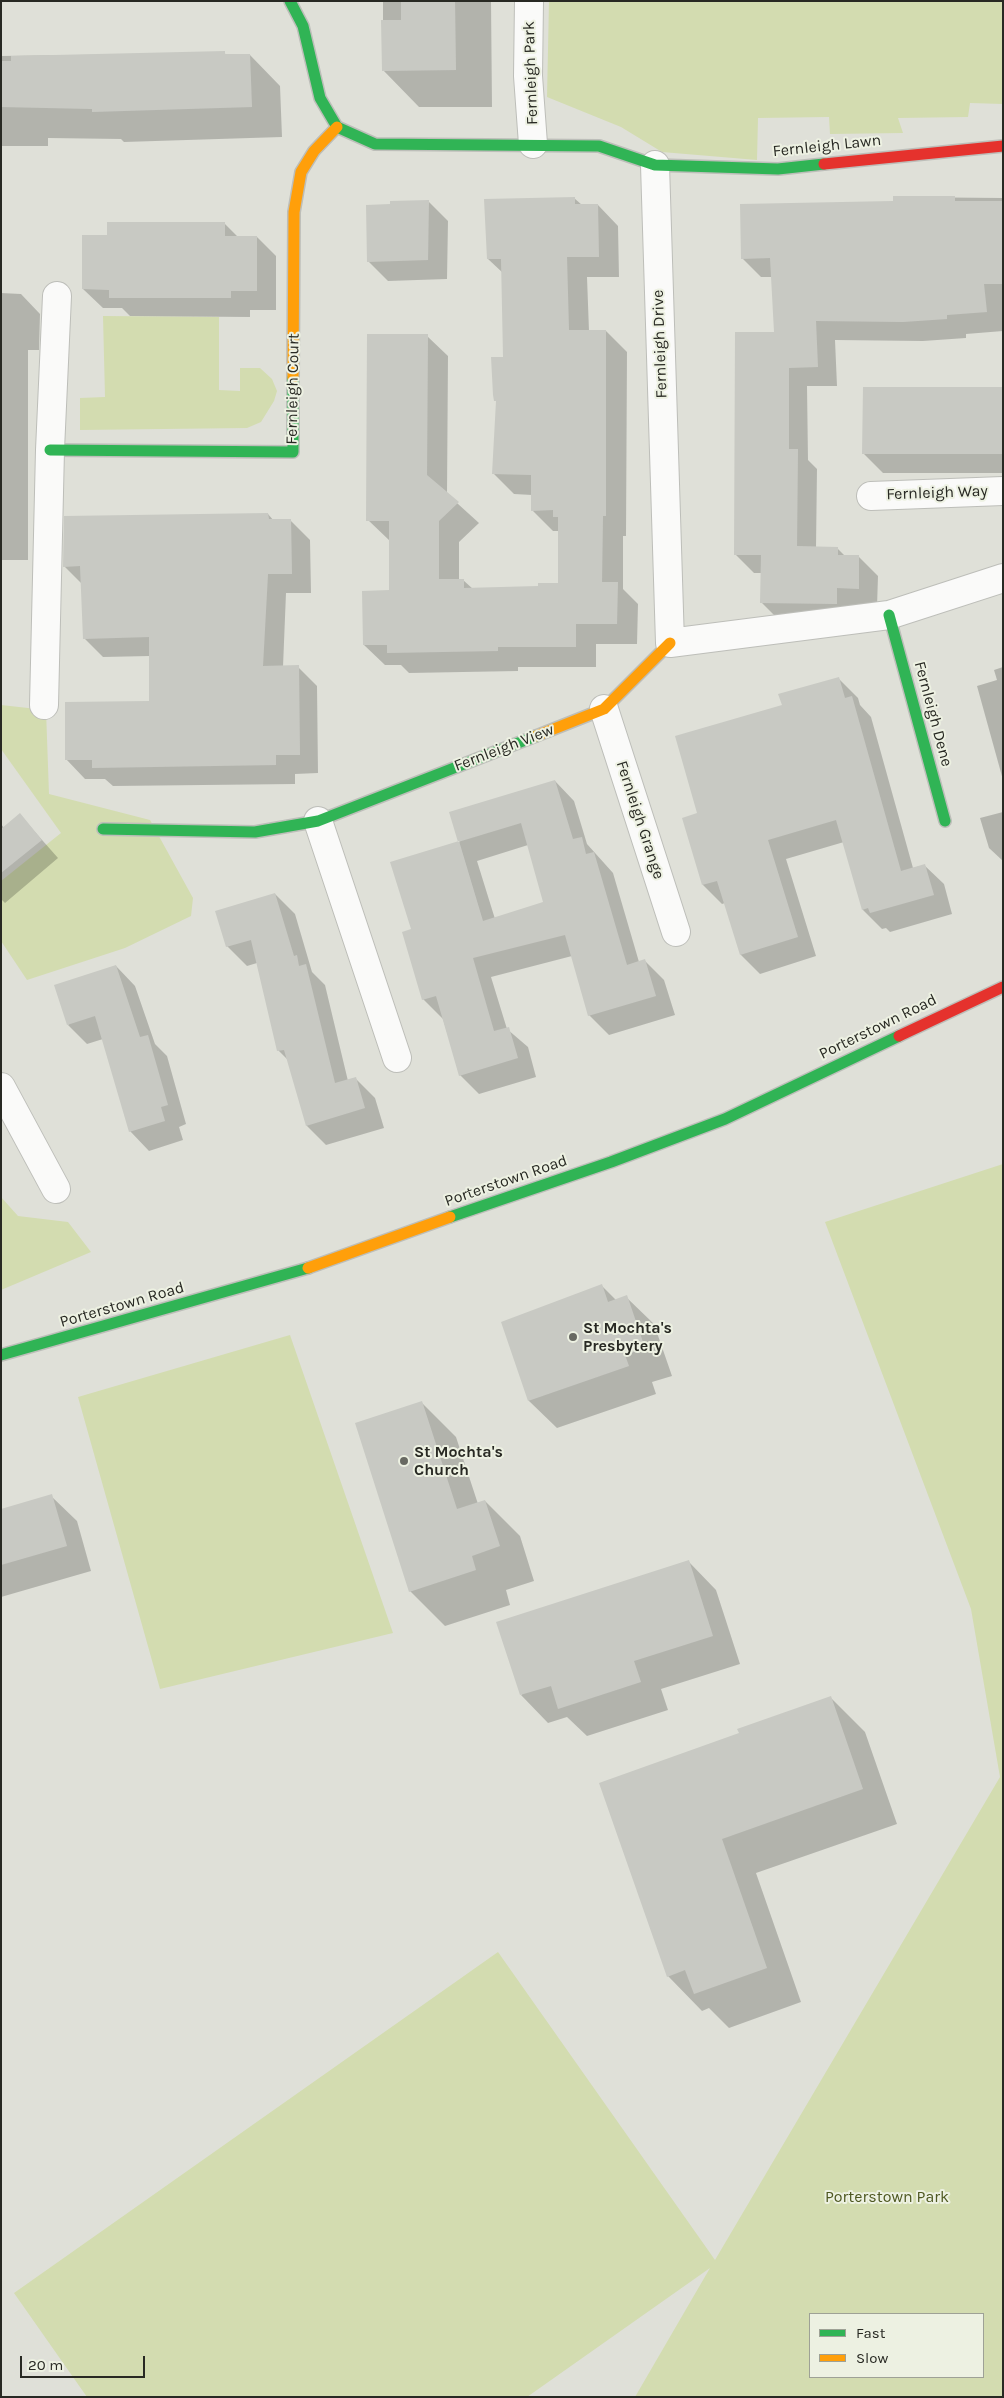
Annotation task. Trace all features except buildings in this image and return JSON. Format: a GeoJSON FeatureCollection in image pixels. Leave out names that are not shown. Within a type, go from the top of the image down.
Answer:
{"type":"FeatureCollection","features":[{"type":"Feature","properties":{"kind":"street"},"geometry":{"type":"LineString","coordinates":[[290,1],[302,26],[320,98],[338,127],[374,144],[599,146],[655,164]]}},
{"type":"Feature","properties":{"kind":"street","name":"Fernleigh Park"},"geometry":{"type":"LineString","coordinates":[[529,1],[528,76],[533,144]]}},
{"type":"Feature","properties":{"kind":"street","name":"Fernleigh Court"},"geometry":{"type":"LineString","coordinates":[[50,450],[293,452],[294,212],[301,172],[314,151],[338,127]]}},
{"type":"Feature","properties":{"kind":"street","name":"Fernleigh Lawn"},"geometry":{"type":"LineString","coordinates":[[655,164],[778,169],[915,153],[1003,146]]}},
{"type":"Feature","properties":{"kind":"street","name":"Fernleigh Drive"},"geometry":{"type":"LineString","coordinates":[[655,164],[670,644]]}},
{"type":"Feature","properties":{"kind":"street"},"geometry":{"type":"LineString","coordinates":[[44,705],[50,450],[57,296]]}},
{"type":"Feature","properties":{"kind":"street","name":"Fernleigh Way"},"geometry":{"type":"LineString","coordinates":[[871,496],[1003,491]]}},
{"type":"Feature","properties":{"kind":"street"},"geometry":{"type":"LineString","coordinates":[[670,644],[889,615],[1003,578]]}},
{"type":"Feature","properties":{"kind":"street","name":"Fernleigh Dene"},"geometry":{"type":"LineString","coordinates":[[889,615],[945,821]]}},
{"type":"Feature","properties":{"kind":"street","name":"Fernleigh View"},"geometry":{"type":"LineString","coordinates":[[103,829],[256,832],[318,821],[604,709],[670,644]]}},
{"type":"Feature","properties":{"kind":"street","name":"Fernleigh Grange"},"geometry":{"type":"LineString","coordinates":[[604,709],[676,932]]}},
{"type":"Feature","properties":{"kind":"street"},"geometry":{"type":"LineString","coordinates":[[318,821],[397,1058]]}},
{"type":"Feature","properties":{"kind":"street","name":"Porterstown Road"},"geometry":{"type":"LineString","coordinates":[[1,1355],[302,1270],[408,1231],[611,1162],[725,1118],[1003,987]]}},
{"type":"Feature","properties":{"kind":"street"},"geometry":{"type":"LineString","coordinates":[[1,1087],[56,1189]]}},
{"type":"Feature","properties":{"kind":"green space"},"geometry":{"type":"Polygon","coordinates":[[[549,1],[1003,1],[1003,104],[970,103],[968,117],[898,118],[903,133],[830,134],[829,117],[758,118],[757,160],[662,152],[621,127],[547,97],[549,1]]]}},
{"type":"Feature","properties":{"kind":"green space"},"geometry":{"type":"Polygon","coordinates":[[[103,316],[219,317],[219,390],[240,391],[240,368],[260,368],[272,379],[277,391],[274,401],[261,422],[247,428],[80,430],[80,398],[105,397],[103,316]]]}},
{"type":"Feature","properties":{"kind":"green space"},"geometry":{"type":"Polygon","coordinates":[[[1,705],[46,710],[49,794],[150,820],[193,898],[191,916],[125,948],[27,980],[1,941],[1,881],[61,833],[1,749],[1,705]]]}},
{"type":"Feature","properties":{"kind":"green space","name":"Porterstown Park"},"geometry":{"type":"Polygon","coordinates":[[[1003,1164],[1003,2397],[635,2397],[710,2268],[527,2397],[87,2397],[14,2293],[498,1952],[715,2260],[1000,1777],[971,1609],[825,1222],[1003,1164]]]}},
{"type":"Feature","properties":{"kind":"green space"},"geometry":{"type":"Polygon","coordinates":[[[1,1197],[18,1216],[68,1222],[91,1252],[1,1290],[1,1197]]]}},
{"type":"Feature","properties":{"kind":"green space"},"geometry":{"type":"Polygon","coordinates":[[[290,1335],[393,1633],[160,1689],[78,1397],[290,1335]]]}},
{"type":"Feature","properties":{"kind":"traffic: fast"},"geometry":{"type":"LineString","coordinates":[[290,1],[303,26],[320,98],[337,127],[375,144],[599,146],[655,165],[778,169],[824,164]]}},
{"type":"Feature","properties":{"kind":"traffic: fast"},"geometry":{"type":"LineString","coordinates":[[50,450],[293,452],[293,378]]}},
{"type":"Feature","properties":{"kind":"traffic: fast"},"geometry":{"type":"LineString","coordinates":[[889,615],[945,821]]}},
{"type":"Feature","properties":{"kind":"traffic: fast"},"geometry":{"type":"LineString","coordinates":[[103,829],[255,832],[318,821],[536,736]]}},
{"type":"Feature","properties":{"kind":"traffic: fast"},"geometry":{"type":"LineString","coordinates":[[450,1217],[611,1162],[725,1119],[899,1036]]}},
{"type":"Feature","properties":{"kind":"traffic: fast"},"geometry":{"type":"LineString","coordinates":[[1,1355],[308,1268]]}},
{"type":"Feature","properties":{"kind":"traffic: slow"},"geometry":{"type":"LineString","coordinates":[[293,378],[294,212],[301,172],[314,151],[337,127]]}},
{"type":"Feature","properties":{"kind":"traffic: slow"},"geometry":{"type":"LineString","coordinates":[[536,736],[604,709],[670,643]]}},
{"type":"Feature","properties":{"kind":"traffic: slow"},"geometry":{"type":"LineString","coordinates":[[308,1268],[450,1217]]}},
{"type":"Feature","properties":{"kind":"traffic: jam"},"geometry":{"type":"LineString","coordinates":[[824,164],[1003,146]]}},
{"type":"Feature","properties":{"kind":"traffic: jam"},"geometry":{"type":"LineString","coordinates":[[899,1036],[1003,987]]}},
{"type":"Feature","properties":{"kind":"place","name":"St Mochta's Presbytery"},"geometry":{"type":"Point","coordinates":[573,1337]}},
{"type":"Feature","properties":{"kind":"place","name":"St Mochta's Church"},"geometry":{"type":"Point","coordinates":[404,1461]}}]}
